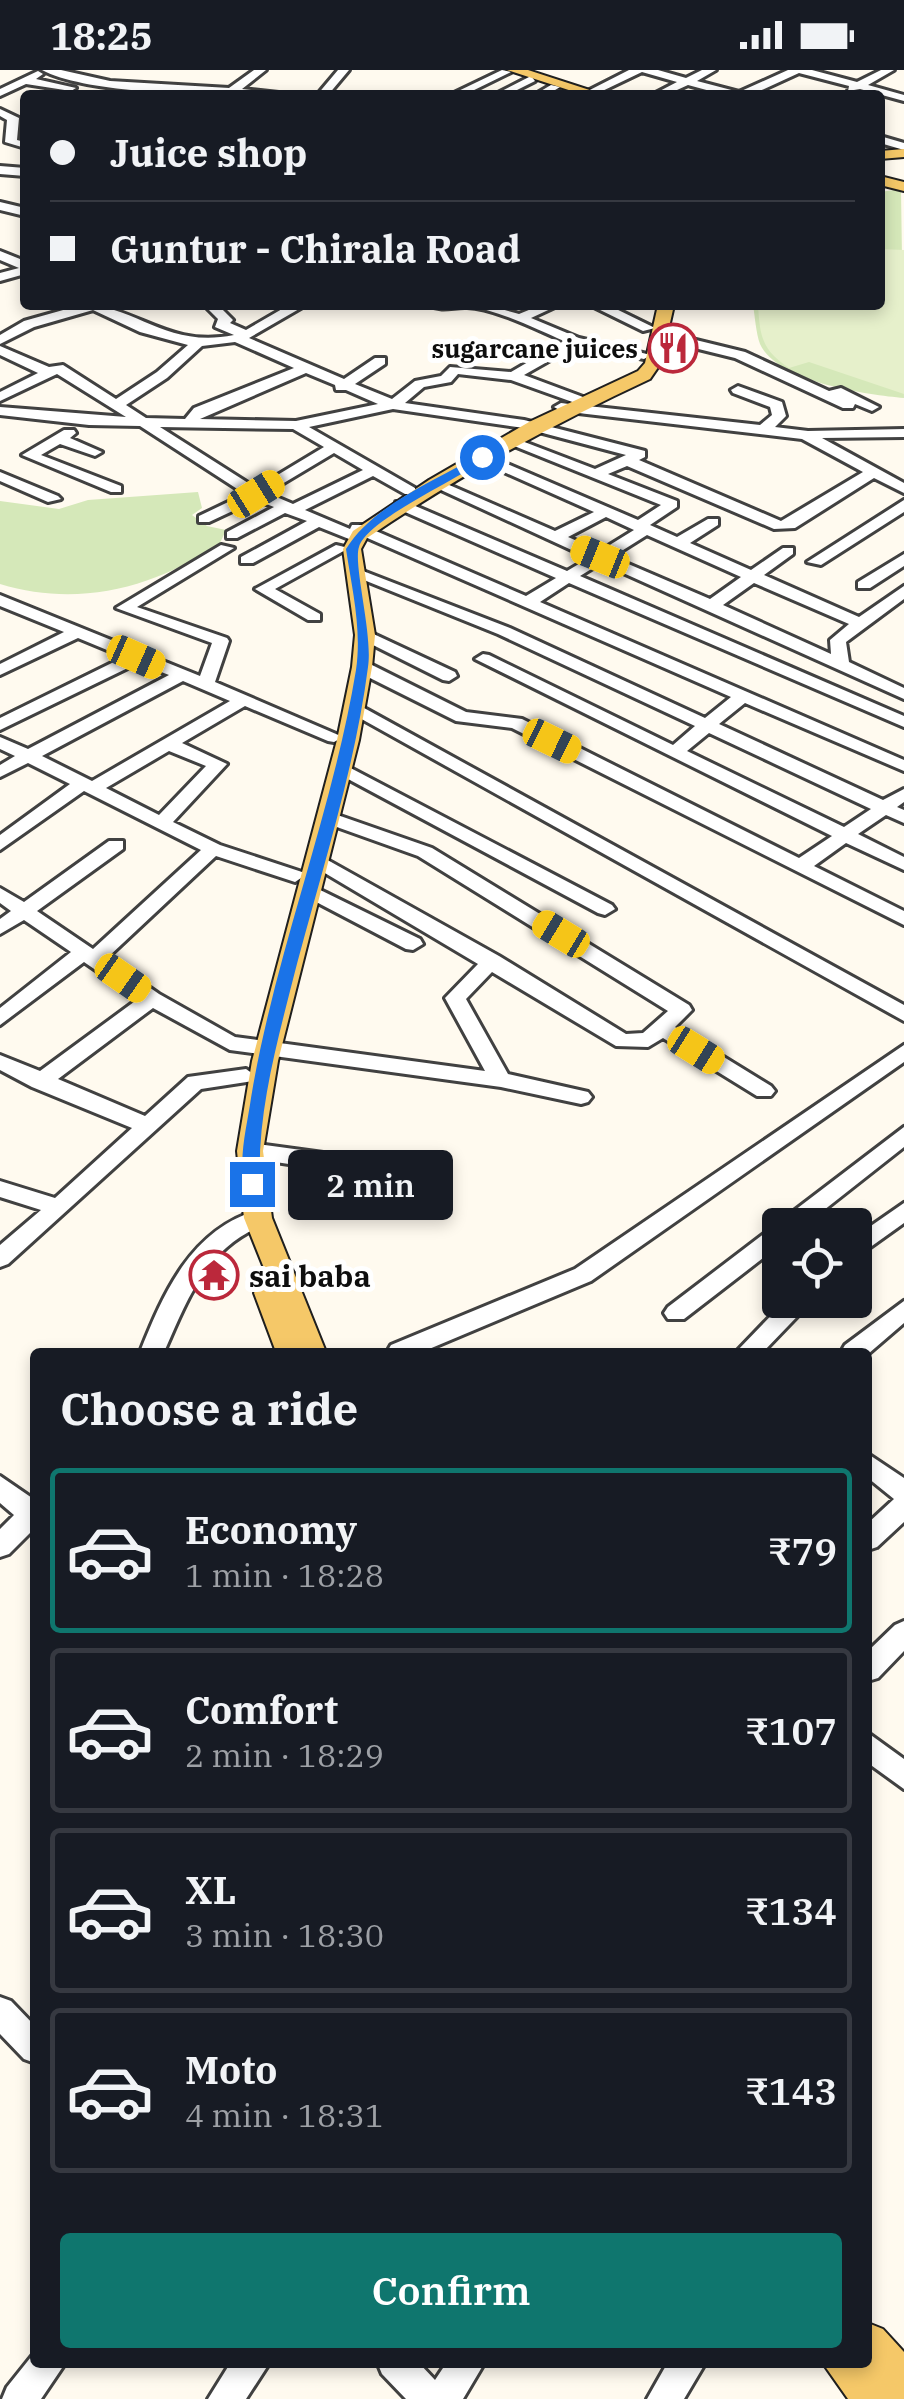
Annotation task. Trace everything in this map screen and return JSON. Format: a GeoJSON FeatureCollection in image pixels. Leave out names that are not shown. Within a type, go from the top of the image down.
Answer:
{"type":"FeatureCollection","features":[{"type":"Feature","properties":{"kind":"main road"},"geometry":{"type":"LineString","coordinates":[[507,71],[575,90]]}},
{"type":"Feature","properties":{"kind":"main road"},"geometry":{"type":"LineString","coordinates":[[507,71],[572,90]]}},
{"type":"Feature","properties":{"kind":"main road"},"geometry":{"type":"LineString","coordinates":[[570,405],[644,375],[654,362],[655,310]]}},
{"type":"Feature","properties":{"kind":"main road"},"geometry":{"type":"LineString","coordinates":[[353,535],[406,498],[627,377],[644,355],[664,310]]}},
{"type":"Feature","properties":{"kind":"main road"},"geometry":{"type":"LineString","coordinates":[[406,498],[523,431]]}},
{"type":"Feature","properties":{"kind":"main road"},"geometry":{"type":"LineString","coordinates":[[301,883],[315,860],[341,768],[362,667],[365,634],[353,535]]}},
{"type":"Feature","properties":{"kind":"main road"},"geometry":{"type":"LineString","coordinates":[[310,1348],[250,1220],[250,1151],[260,1049],[334,737],[350,641],[353,535]]}},
{"type":"Feature","properties":{"kind":"main road"},"geometry":{"type":"LineString","coordinates":[[260,1049],[246,1076],[232,1167],[289,1348]]}},
{"type":"Feature","properties":{"kind":"main road"},"geometry":{"type":"LineString","coordinates":[[872,2348],[904,2383]]}},
{"type":"Feature","properties":{"kind":"main road"},"geometry":{"type":"LineString","coordinates":[[849,2368],[876,2399]]}},
{"type":"Feature","properties":{"kind":"street"},"geometry":{"type":"LineString","coordinates":[[0,95],[47,70],[104,82],[194,90]]}},
{"type":"Feature","properties":{"kind":"street"},"geometry":{"type":"LineString","coordinates":[[232,90],[260,70]]}},
{"type":"Feature","properties":{"kind":"street"},"geometry":{"type":"LineString","coordinates":[[598,90],[642,70],[721,90]]}},
{"type":"Feature","properties":{"kind":"street"},"geometry":{"type":"LineString","coordinates":[[667,90],[711,70]]}},
{"type":"Feature","properties":{"kind":"street"},"geometry":{"type":"LineString","coordinates":[[752,90],[798,70],[874,90]]}},
{"type":"Feature","properties":{"kind":"street"},"geometry":{"type":"LineString","coordinates":[[851,90],[889,70]]}},
{"type":"Feature","properties":{"kind":"street"},"geometry":{"type":"LineString","coordinates":[[466,90],[507,71]]}},
{"type":"Feature","properties":{"kind":"street"},"geometry":{"type":"LineString","coordinates":[[509,90],[531,79]]}},
{"type":"Feature","properties":{"kind":"street"},"geometry":{"type":"LineString","coordinates":[[0,81],[47,90]]}},
{"type":"Feature","properties":{"kind":"street"},"geometry":{"type":"LineString","coordinates":[[57,90],[104,82]]}},
{"type":"Feature","properties":{"kind":"street"},"geometry":{"type":"LineString","coordinates":[[548,90],[555,86]]}},
{"type":"Feature","properties":{"kind":"street"},"geometry":{"type":"LineString","coordinates":[[0,112],[13,118],[6,128]]}},
{"type":"Feature","properties":{"kind":"street"},"geometry":{"type":"LineString","coordinates":[[0,340],[29,324],[78,310]]}},
{"type":"Feature","properties":{"kind":"street"},"geometry":{"type":"LineString","coordinates":[[104,310],[128,324],[201,340],[240,336],[290,310]]}},
{"type":"Feature","properties":{"kind":"street"},"geometry":{"type":"LineString","coordinates":[[216,310],[226,320],[220,324],[240,336],[341,387],[393,406]]}},
{"type":"Feature","properties":{"kind":"street"},"geometry":{"type":"LineString","coordinates":[[490,310],[575,342],[644,355]]}},
{"type":"Feature","properties":{"kind":"street"},"geometry":{"type":"LineString","coordinates":[[520,318],[540,310]]}},
{"type":"Feature","properties":{"kind":"street"},"geometry":{"type":"LineString","coordinates":[[607,310],[653,332],[730,352],[848,405]]}},
{"type":"Feature","properties":{"kind":"street"},"geometry":{"type":"LineString","coordinates":[[117,405],[162,375],[201,340]]}},
{"type":"Feature","properties":{"kind":"street"},"geometry":{"type":"LineString","coordinates":[[513,376],[575,342]]}},
{"type":"Feature","properties":{"kind":"street"},"geometry":{"type":"LineString","coordinates":[[0,350],[46,371]]}},
{"type":"Feature","properties":{"kind":"street"},"geometry":{"type":"LineString","coordinates":[[341,387],[380,361]]}},
{"type":"Feature","properties":{"kind":"street"},"geometry":{"type":"LineString","coordinates":[[0,397],[58,368],[287,510],[531,600],[904,766]]}},
{"type":"Feature","properties":{"kind":"street"},"geometry":{"type":"LineString","coordinates":[[191,420],[199,411],[305,368]]}},
{"type":"Feature","properties":{"kind":"street"},"geometry":{"type":"LineString","coordinates":[[766,368],[787,371],[872,407]]}},
{"type":"Feature","properties":{"kind":"street"},"geometry":{"type":"LineString","coordinates":[[393,406],[420,384],[446,379],[455,370],[513,376],[570,405],[806,435],[904,489]]}},
{"type":"Feature","properties":{"kind":"street"},"geometry":{"type":"LineString","coordinates":[[738,390],[777,406],[779,416],[766,429]]}},
{"type":"Feature","properties":{"kind":"street"},"geometry":{"type":"LineString","coordinates":[[802,398],[828,422],[904,433]]}},
{"type":"Feature","properties":{"kind":"street"},"geometry":{"type":"LineString","coordinates":[[0,411],[89,421],[191,420],[296,426],[393,406],[474,411],[523,431],[595,475],[672,504],[600,557],[531,600]]}},
{"type":"Feature","properties":{"kind":"street"},"geometry":{"type":"LineString","coordinates":[[0,473],[89,421]]}},
{"type":"Feature","properties":{"kind":"street"},"geometry":{"type":"LineString","coordinates":[[806,435],[828,422]]}},
{"type":"Feature","properties":{"kind":"street"},"geometry":{"type":"LineString","coordinates":[[296,426],[374,470],[406,498],[570,576],[904,722]]}},
{"type":"Feature","properties":{"kind":"street"},"geometry":{"type":"LineString","coordinates":[[523,431],[640,454],[595,475]]}},
{"type":"Feature","properties":{"kind":"street"},"geometry":{"type":"LineString","coordinates":[[59,439],[95,452]]}},
{"type":"Feature","properties":{"kind":"street"},"geometry":{"type":"LineString","coordinates":[[204,519],[256,494],[334,447]]}},
{"type":"Feature","properties":{"kind":"street"},"geometry":{"type":"LineString","coordinates":[[29,454],[116,489]]}},
{"type":"Feature","properties":{"kind":"street"},"geometry":{"type":"LineString","coordinates":[[482,457],[858,622]]}},
{"type":"Feature","properties":{"kind":"street"},"geometry":{"type":"LineString","coordinates":[[626,460],[780,526],[790,525],[875,472]]}},
{"type":"Feature","properties":{"kind":"street"},"geometry":{"type":"LineString","coordinates":[[205,686],[221,641],[124,608],[229,541],[374,470]]}},
{"type":"Feature","properties":{"kind":"street"},"geometry":{"type":"LineString","coordinates":[[0,473],[54,499]]}},
{"type":"Feature","properties":{"kind":"street"},"geometry":{"type":"LineString","coordinates":[[436,484],[904,694]]}},
{"type":"Feature","properties":{"kind":"street"},"geometry":{"type":"LineString","coordinates":[[815,562],[904,505]]}},
{"type":"Feature","properties":{"kind":"street"},"geometry":{"type":"LineString","coordinates":[[554,538],[604,512]]}},
{"type":"Feature","properties":{"kind":"street"},"geometry":{"type":"LineString","coordinates":[[248,560],[317,522]]}},
{"type":"Feature","properties":{"kind":"street"},"geometry":{"type":"LineString","coordinates":[[677,544],[713,522]]}},
{"type":"Feature","properties":{"kind":"street"},"geometry":{"type":"LineString","coordinates":[[314,617],[263,589],[353,535]]}},
{"type":"Feature","properties":{"kind":"street"},"geometry":{"type":"LineString","coordinates":[[711,606],[788,551]]}},
{"type":"Feature","properties":{"kind":"street"},"geometry":{"type":"LineString","coordinates":[[864,585],[904,560]]}},
{"type":"Feature","properties":{"kind":"street"},"geometry":{"type":"LineString","coordinates":[[358,574],[504,631],[710,723],[904,817]]}},
{"type":"Feature","properties":{"kind":"street"},"geometry":{"type":"LineString","coordinates":[[842,665],[838,640],[904,590]]}},
{"type":"Feature","properties":{"kind":"street"},"geometry":{"type":"LineString","coordinates":[[0,600],[240,702],[334,737]]}},
{"type":"Feature","properties":{"kind":"street"},"geometry":{"type":"LineString","coordinates":[[0,625],[28,614]]}},
{"type":"Feature","properties":{"kind":"street"},"geometry":{"type":"LineString","coordinates":[[0,670],[79,631]]}},
{"type":"Feature","properties":{"kind":"street"},"geometry":{"type":"LineString","coordinates":[[365,634],[449,676]]}},
{"type":"Feature","properties":{"kind":"street"},"geometry":{"type":"LineString","coordinates":[[0,725],[136,657]]}},
{"type":"Feature","properties":{"kind":"street"},"geometry":{"type":"LineString","coordinates":[[483,659],[904,864]]}},
{"type":"Feature","properties":{"kind":"street"},"geometry":{"type":"LineString","coordinates":[[362,667],[462,716],[516,724],[904,919]]}},
{"type":"Feature","properties":{"kind":"street"},"geometry":{"type":"LineString","coordinates":[[0,772],[180,676]]}},
{"type":"Feature","properties":{"kind":"street"},"geometry":{"type":"LineString","coordinates":[[675,752],[744,696]]}},
{"type":"Feature","properties":{"kind":"street"},"geometry":{"type":"LineString","coordinates":[[0,844],[88,785],[240,702]]}},
{"type":"Feature","properties":{"kind":"street"},"geometry":{"type":"LineString","coordinates":[[355,708],[904,1014]]}},
{"type":"Feature","properties":{"kind":"street"},"geometry":{"type":"LineString","coordinates":[[0,742],[212,849],[301,883],[413,944]]}},
{"type":"Feature","properties":{"kind":"street"},"geometry":{"type":"LineString","coordinates":[[161,823],[218,764],[168,744]]}},
{"type":"Feature","properties":{"kind":"street"},"geometry":{"type":"LineString","coordinates":[[341,768],[606,910]]}},
{"type":"Feature","properties":{"kind":"street"},"geometry":{"type":"LineString","coordinates":[[801,866],[904,794]]}},
{"type":"Feature","properties":{"kind":"street"},"geometry":{"type":"LineString","coordinates":[[315,860],[623,1041],[641,1043],[682,1010],[675,1002],[412,845],[326,818]]}},
{"type":"Feature","properties":{"kind":"street"},"geometry":{"type":"LineString","coordinates":[[0,928],[116,845]]}},
{"type":"Feature","properties":{"kind":"street"},"geometry":{"type":"LineString","coordinates":[[0,1018],[89,955],[212,849]]}},
{"type":"Feature","properties":{"kind":"street"},"geometry":{"type":"LineString","coordinates":[[0,894],[152,998],[222,1040],[260,1049],[500,1080],[581,1097]]}},
{"type":"Feature","properties":{"kind":"street"},"geometry":{"type":"LineString","coordinates":[[492,961],[455,998],[500,1080]]}},
{"type":"Feature","properties":{"kind":"street"},"geometry":{"type":"LineString","coordinates":[[40,1082],[152,998]]}},
{"type":"Feature","properties":{"kind":"street"},"geometry":{"type":"LineString","coordinates":[[663,1028],[764,1091]]}},
{"type":"Feature","properties":{"kind":"street"},"geometry":{"type":"LineString","coordinates":[[409,1348],[583,1275],[904,1052]]}},
{"type":"Feature","properties":{"kind":"street"},"geometry":{"type":"LineString","coordinates":[[0,1062],[146,1125]]}},
{"type":"Feature","properties":{"kind":"street"},"geometry":{"type":"LineString","coordinates":[[0,1258],[194,1082],[246,1076]]}},
{"type":"Feature","properties":{"kind":"street"},"geometry":{"type":"LineString","coordinates":[[812,1208],[904,1135]]}},
{"type":"Feature","properties":{"kind":"street"},"geometry":{"type":"LineString","coordinates":[[250,1151],[338,1163],[392,1186]]}},
{"type":"Feature","properties":{"kind":"street"},"geometry":{"type":"LineString","coordinates":[[0,1189],[59,1207]]}},
{"type":"Feature","properties":{"kind":"street"},"geometry":{"type":"LineString","coordinates":[[872,1235],[904,1210]]}},
{"type":"Feature","properties":{"kind":"street"},"geometry":{"type":"LineString","coordinates":[[154,1348],[206,1248],[250,1220]]}},
{"type":"Feature","properties":{"kind":"street"},"geometry":{"type":"LineString","coordinates":[[676,1313],[762,1247]]}},
{"type":"Feature","properties":{"kind":"street"},"geometry":{"type":"LineString","coordinates":[[858,1348],[904,1310]]}},
{"type":"Feature","properties":{"kind":"street"},"geometry":{"type":"LineString","coordinates":[[752,1348],[783,1318]]}},
{"type":"Feature","properties":{"kind":"street"},"geometry":{"type":"LineString","coordinates":[[872,1467],[904,1492]]}},
{"type":"Feature","properties":{"kind":"street"},"geometry":{"type":"LineString","coordinates":[[0,1487],[30,1511]]}},
{"type":"Feature","properties":{"kind":"street"},"geometry":{"type":"LineString","coordinates":[[872,1534],[904,1506]]}},
{"type":"Feature","properties":{"kind":"street"},"geometry":{"type":"LineString","coordinates":[[0,1546],[30,1516]]}},
{"type":"Feature","properties":{"kind":"street"},"geometry":{"type":"LineString","coordinates":[[872,1665],[904,1633]]}},
{"type":"Feature","properties":{"kind":"street"},"geometry":{"type":"LineString","coordinates":[[872,1749],[904,1776]]}},
{"type":"Feature","properties":{"kind":"street"},"geometry":{"type":"LineString","coordinates":[[0,2012],[30,2043]]}},
{"type":"Feature","properties":{"kind":"street"},"geometry":{"type":"LineString","coordinates":[[19,2399],[43,2368]]}},
{"type":"Feature","properties":{"kind":"street"},"geometry":{"type":"LineString","coordinates":[[225,2399],[249,2368]]}},
{"type":"Feature","properties":{"kind":"street"},"geometry":{"type":"LineString","coordinates":[[400,2368],[430,2399]]}},
{"type":"Feature","properties":{"kind":"street"},"geometry":{"type":"LineString","coordinates":[[442,2399],[464,2368]]}},
{"type":"Feature","properties":{"kind":"street"},"geometry":{"type":"LineString","coordinates":[[664,2399],[685,2368]]}},
{"type":"Feature","properties":{"kind":"green space"},"geometry":{"type":"Polygon","coordinates":[[[901,189],[904,398],[824,384],[784,368],[760,344],[754,310],[885,310],[885,191],[901,189]]]}},
{"type":"Feature","properties":{"kind":"green space"},"geometry":{"type":"Polygon","coordinates":[[[885,249],[904,250],[904,394],[809,362],[789,368],[768,349],[759,310],[885,310],[885,249]]]}},
{"type":"Feature","properties":{"kind":"green space"},"geometry":{"type":"Polygon","coordinates":[[[198,492],[202,508],[192,515],[207,526],[226,530],[220,543],[169,572],[115,589],[87,593],[29,591],[0,584],[0,501],[59,509],[88,500],[198,492]]]}},
{"type":"Feature","properties":{"kind":"place","name":"sugarcane juices"},"geometry":{"type":"Point","coordinates":[673,348]}},
{"type":"Feature","properties":{"kind":"place","name":"sai baba"},"geometry":{"type":"Point","coordinates":[214,1275]}},
{"type":"Feature","properties":{"kind":"route"},"geometry":{"type":"LineString","coordinates":[[252,1184],[250,1151],[265,1061],[348,740],[362,667],[365,634],[352,549],[360,535],[394,510],[482,457]]}}]}
